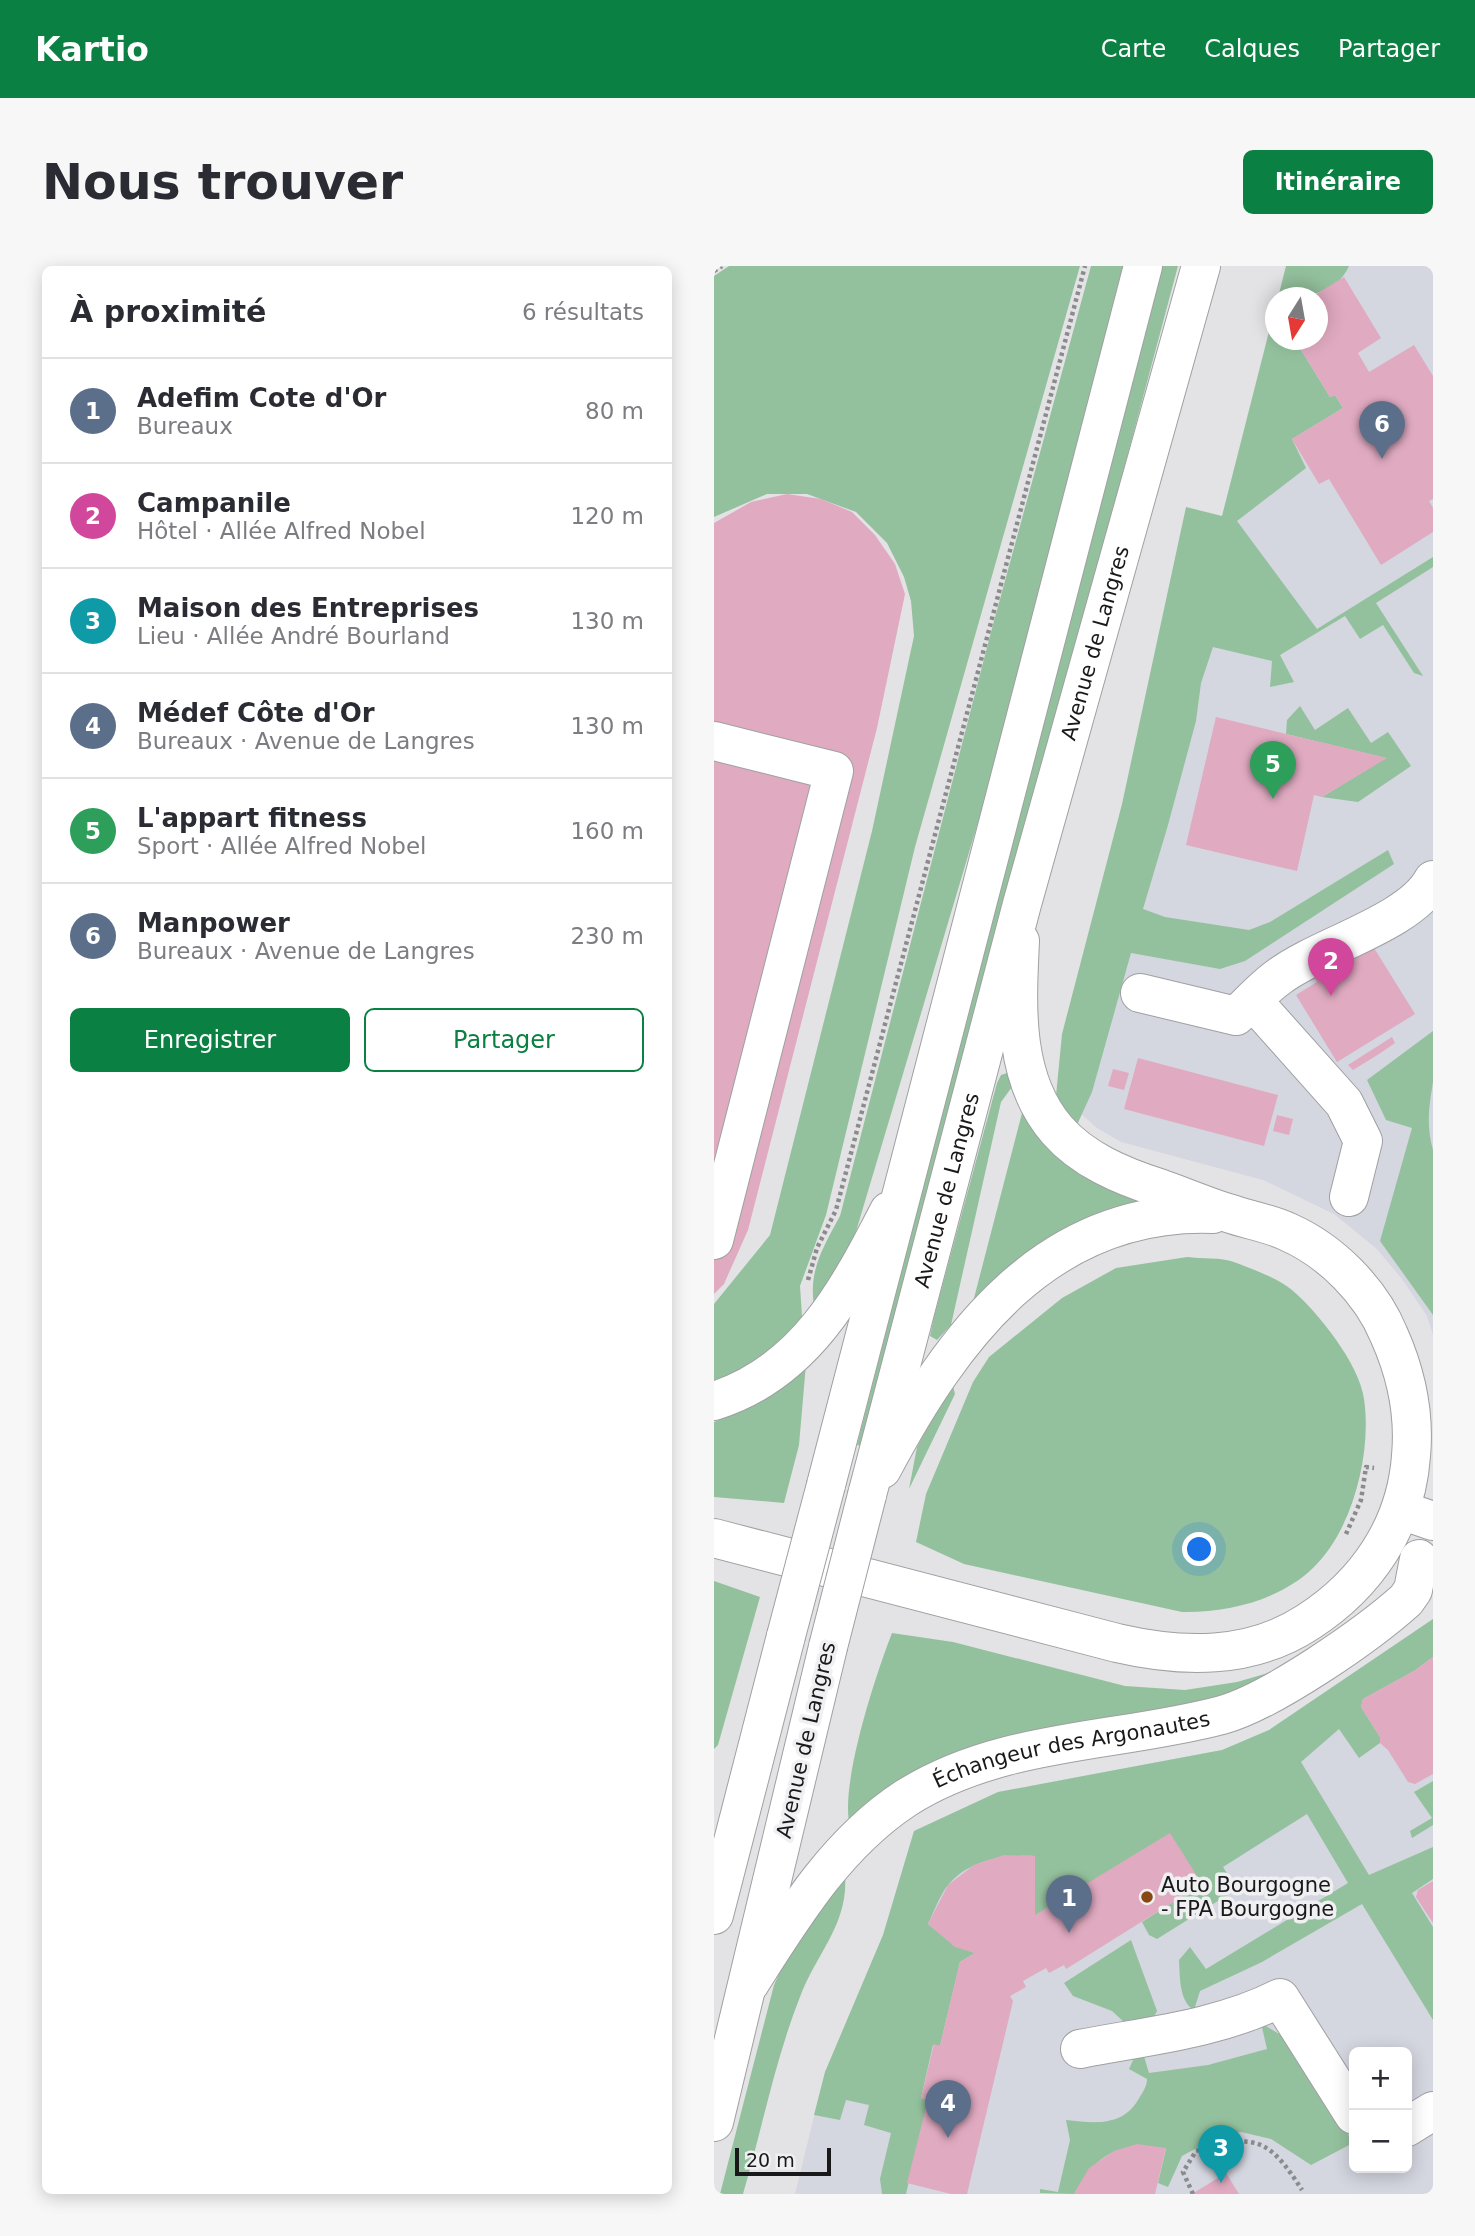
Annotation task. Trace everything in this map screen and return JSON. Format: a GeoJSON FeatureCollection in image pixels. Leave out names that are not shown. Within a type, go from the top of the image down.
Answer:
{"type":"FeatureCollection","features":[{"type":"Feature","properties":{"kind":"main road","name":"Avenue de Langres"},"geometry":{"type":"LineString","coordinates":[[714,1915],[1143,266]]}},
{"type":"Feature","properties":{"kind":"main road","name":"Avenue de Langres"},"geometry":{"type":"LineString","coordinates":[[714,2122],[750,1983],[828,1647],[1022,904],[1201,266]]}},
{"type":"Feature","properties":{"kind":"main road"},"geometry":{"type":"LineString","coordinates":[[714,741],[834,771],[714,1240]]}},
{"type":"Feature","properties":{"kind":"main road"},"geometry":{"type":"LineString","coordinates":[[1140,993],[1236,1016],[1280,975],[1395,913],[1420,897],[1433,880]]}},
{"type":"Feature","properties":{"kind":"main road","name":"Échangeur des Argonautes"},"geometry":{"type":"LineString","coordinates":[[714,1538],[1117,1643],[1185,1654],[1253,1647],[1286,1637],[1325,1611],[1355,1585],[1415,1503],[1413,1438],[1405,1379],[1384,1323],[1370,1301],[1332,1259],[1309,1243],[1260,1221],[1231,1214],[1126,1177],[1108,1168],[1069,1142],[1044,1114],[1029,1081],[1019,1031],[1022,904]]}},
{"type":"Feature","properties":{"kind":"main road"},"geometry":{"type":"LineString","coordinates":[[1253,1001],[1344,1103],[1363,1141],[1349,1197]]}},
{"type":"Feature","properties":{"kind":"main road"},"geometry":{"type":"LineString","coordinates":[[714,1401],[778,1368],[813,1337],[854,1279],[906,1178]]}},
{"type":"Feature","properties":{"kind":"main road","name":"Échangeur des Argonautes"},"geometry":{"type":"LineString","coordinates":[[867,1495],[918,1401],[963,1338],[1025,1276],[1083,1241],[1114,1230],[1170,1217],[1231,1214]]}},
{"type":"Feature","properties":{"kind":"main road","name":"Échangeur des Argonautes"},"geometry":{"type":"LineString","coordinates":[[1355,1585],[1426,1556]]}},
{"type":"Feature","properties":{"kind":"main road","name":"Échangeur des Argonautes"},"geometry":{"type":"LineString","coordinates":[[750,1983],[796,1912],[845,1849],[904,1800],[937,1780],[997,1759],[1191,1722],[1225,1714],[1258,1701],[1296,1678],[1406,1600],[1413,1590],[1426,1556]]}},
{"type":"Feature","properties":{"kind":"main road"},"geometry":{"type":"LineString","coordinates":[[1080,2049],[1251,2013],[1280,1998],[1351,2110]]}},
{"type":"Feature","properties":{"kind":"main road"},"geometry":{"type":"LineString","coordinates":[[1412,2124],[1433,2111]]}},
{"type":"Feature","properties":{"kind":"path"},"geometry":{"type":"LineString","coordinates":[[714,271],[722,266]]}},
{"type":"Feature","properties":{"kind":"path"},"geometry":{"type":"LineString","coordinates":[[813,1337],[808,1323],[806,1287],[810,1267],[835,1210],[1085,266]]}},
{"type":"Feature","properties":{"kind":"path"},"geometry":{"type":"LineString","coordinates":[[1344,1538],[1361,1500],[1366,1466],[1415,1503]]}},
{"type":"Feature","properties":{"kind":"path"},"geometry":{"type":"LineString","coordinates":[[1193,2194],[1183,2172],[1196,2151],[1224,2142],[1259,2142],[1281,2157],[1302,2190]]}},
{"type":"Feature","properties":{"kind":"shaded area"},"geometry":{"type":"Polygon","coordinates":[[[1286,266],[1433,266],[1433,1335],[1427,1316],[1402,1279],[1377,1249],[1334,1214],[1263,1180],[1121,1142],[1097,1128],[1079,1112],[1273,350],[1328,350],[1328,287],[1281,287],[1286,266]]]}},
{"type":"Feature","properties":{"kind":"shaded area"},"geometry":{"type":"Polygon","coordinates":[[[1433,1619],[1433,2194],[795,2194],[825,2072],[883,1935],[914,1831],[998,1792],[1222,1750],[1269,1730],[1433,1619]]]}},
{"type":"Feature","properties":{"kind":"green space"},"geometry":{"type":"Polygon","coordinates":[[[729,266],[1080,266],[915,847],[826,1215],[800,1286],[803,1331],[714,1385],[714,1304],[770,1235],[872,831],[914,636],[911,601],[904,577],[887,543],[856,512],[807,494],[767,494],[714,517],[714,276],[729,266]]]}},
{"type":"Feature","properties":{"kind":"green space"},"geometry":{"type":"Polygon","coordinates":[[[1091,266],[1124,266],[990,782],[849,1255],[816,1316],[813,1288],[817,1264],[840,1216],[991,632],[1091,266]]]}},
{"type":"Feature","properties":{"kind":"green space"},"geometry":{"type":"Polygon","coordinates":[[[1158,266],[1178,266],[863,1446],[857,1445],[1158,266]]]}},
{"type":"Feature","properties":{"kind":"green space"},"geometry":{"type":"Polygon","coordinates":[[[1286,266],[1349,266],[1337,283],[1328,288],[1281,287],[1286,266]]]}},
{"type":"Feature","properties":{"kind":"green space"},"geometry":{"type":"Polygon","coordinates":[[[1265,347],[1265,350],[1301,350],[1330,397],[1335,395],[1343,408],[1292,439],[1306,468],[1237,521],[1317,629],[1433,557],[1433,567],[1376,603],[1423,676],[1414,673],[1383,625],[1360,639],[1345,616],[1280,655],[1294,682],[1270,687],[1272,661],[1213,647],[1201,683],[1196,721],[1143,909],[1165,917],[1249,930],[1270,922],[1388,850],[1394,864],[1245,961],[1220,969],[1131,953],[1092,1092],[1076,1127],[1055,1106],[1062,1034],[1122,804],[1186,507],[1222,516],[1265,347]]]}},
{"type":"Feature","properties":{"kind":"green space"},"geometry":{"type":"Polygon","coordinates":[[[1300,706],[1315,730],[1348,708],[1371,743],[1388,732],[1411,766],[1358,802],[1322,797],[1386,758],[1286,734],[1287,720],[1300,706]]]}},
{"type":"Feature","properties":{"kind":"green space"},"geometry":{"type":"Polygon","coordinates":[[[1433,1031],[1433,1082],[1429,1124],[1433,1150],[1433,1315],[1380,1241],[1412,1128],[1386,1120],[1367,1080],[1433,1031]]]}},
{"type":"Feature","properties":{"kind":"green space"},"geometry":{"type":"Polygon","coordinates":[[[1007,1073],[1012,1087],[1001,1102],[951,1325],[937,1340],[930,1336],[934,1317],[997,1083],[1001,1075],[1007,1073]]]}},
{"type":"Feature","properties":{"kind":"green space"},"geometry":{"type":"Polygon","coordinates":[[[1022,1113],[1040,1136],[1153,1199],[973,1302],[1022,1113]]]}},
{"type":"Feature","properties":{"kind":"green space"},"geometry":{"type":"Polygon","coordinates":[[[1187,1257],[1229,1260],[1265,1274],[1286,1286],[1314,1312],[1336,1340],[1361,1385],[1366,1420],[1357,1489],[1339,1532],[1314,1567],[1286,1588],[1253,1602],[1217,1610],[1182,1612],[964,1564],[916,1542],[926,1494],[973,1382],[989,1357],[1062,1298],[1116,1268],[1187,1257]]]}},
{"type":"Feature","properties":{"kind":"green space"},"geometry":{"type":"Polygon","coordinates":[[[806,1364],[799,1445],[784,1503],[714,1497],[714,1422],[741,1411],[806,1364]]]}},
{"type":"Feature","properties":{"kind":"green space"},"geometry":{"type":"Polygon","coordinates":[[[952,1382],[955,1394],[909,1489],[917,1447],[952,1382]]]}},
{"type":"Feature","properties":{"kind":"green space"},"geometry":{"type":"Polygon","coordinates":[[[714,1581],[760,1597],[718,1745],[714,1749],[714,1581]]]}},
{"type":"Feature","properties":{"kind":"green space"},"geometry":{"type":"Polygon","coordinates":[[[1433,1619],[1433,1657],[1414,1671],[1363,1699],[1361,1707],[1380,1737],[1380,1743],[1359,1758],[1339,1729],[1301,1762],[1369,1875],[1433,1847],[1433,1879],[1412,1893],[1433,1927],[1433,2020],[1362,1904],[1262,1962],[1200,1991],[1194,2010],[1185,2001],[1179,1960],[1190,1947],[1206,1969],[1348,1883],[1307,1814],[1223,1867],[1237,1889],[1157,1939],[1149,1935],[1142,1922],[1201,1884],[1035,1915],[1035,1856],[989,1860],[967,1869],[949,1884],[928,1924],[955,1946],[975,1953],[960,1962],[940,2046],[933,2045],[921,2098],[928,2100],[906,2194],[882,2194],[880,2179],[891,2133],[864,2125],[869,2105],[846,2100],[840,2120],[814,2115],[825,2072],[883,1935],[914,1831],[998,1792],[1222,1750],[1269,1730],[1433,1619]]]}},
{"type":"Feature","properties":{"kind":"green space"},"geometry":{"type":"Polygon","coordinates":[[[892,1633],[953,1642],[1125,1686],[1185,1690],[1237,1682],[1268,1673],[1273,1679],[850,1826],[848,1808],[854,1758],[877,1675],[892,1633]]]}},
{"type":"Feature","properties":{"kind":"green space"},"geometry":{"type":"Polygon","coordinates":[[[1433,1781],[1433,1825],[1412,1838],[1410,1831],[1432,1818],[1414,1792],[1433,1781]]]}},
{"type":"Feature","properties":{"kind":"green space"},"geometry":{"type":"Polygon","coordinates":[[[845,1874],[842,1908],[791,2021],[743,2194],[720,2194],[774,1985],[788,1954],[845,1874]]]}},
{"type":"Feature","properties":{"kind":"green space"},"geometry":{"type":"Polygon","coordinates":[[[1131,1940],[1157,2011],[1152,2020],[1124,2022],[1112,2011],[1073,1996],[1064,1983],[1131,1940]]]}},
{"type":"Feature","properties":{"kind":"green space"},"geometry":{"type":"Polygon","coordinates":[[[1261,2023],[1294,2043],[1349,2136],[1349,2145],[1311,2165],[1271,2139],[1241,2132],[1219,2136],[1182,2156],[1168,2187],[1158,2183],[1166,2149],[1122,2149],[1101,2159],[1074,2194],[1040,2193],[1040,2189],[1058,2192],[1070,2140],[1066,2120],[1097,2122],[1116,2119],[1131,2109],[1138,2100],[1147,2079],[1129,2069],[1134,2058],[1143,2053],[1149,2073],[1208,2065],[1267,2049],[1261,2023]]]}},
{"type":"Feature","properties":{"kind":"building"},"geometry":{"type":"Polygon","coordinates":[[[1344,277],[1381,338],[1358,353],[1369,372],[1414,345],[1433,376],[1433,499],[1429,501],[1433,508],[1433,532],[1381,565],[1329,479],[1319,484],[1292,439],[1343,408],[1335,395],[1330,397],[1301,350],[1328,350],[1328,287],[1344,277]]]}},
{"type":"Feature","properties":{"kind":"building"},"geometry":{"type":"Polygon","coordinates":[[[787,494],[821,499],[852,512],[875,535],[895,564],[905,594],[877,728],[748,1230],[724,1284],[714,1294],[714,523],[751,502],[787,494]]]}},
{"type":"Feature","properties":{"kind":"building"},"geometry":{"type":"Polygon","coordinates":[[[1216,717],[1387,758],[1322,797],[1314,795],[1297,871],[1186,845],[1216,717]]]}},
{"type":"Feature","properties":{"kind":"building"},"geometry":{"type":"Polygon","coordinates":[[[1374,948],[1415,1014],[1337,1062],[1296,995],[1317,982],[1315,978],[1336,965],[1338,969],[1374,948]]]}},
{"type":"Feature","properties":{"kind":"building"},"geometry":{"type":"Polygon","coordinates":[[[1392,1037],[1395,1043],[1379,1054],[1353,1070],[1348,1065],[1392,1037]]]}},
{"type":"Feature","properties":{"kind":"building"},"geometry":{"type":"Polygon","coordinates":[[[1138,1058],[1278,1095],[1264,1146],[1124,1109],[1138,1058]]]}},
{"type":"Feature","properties":{"kind":"building"},"geometry":{"type":"Polygon","coordinates":[[[1113,1069],[1129,1073],[1124,1090],[1108,1086],[1113,1069]]]}},
{"type":"Feature","properties":{"kind":"building"},"geometry":{"type":"Polygon","coordinates":[[[1277,1115],[1293,1119],[1289,1135],[1273,1131],[1277,1115]]]}},
{"type":"Feature","properties":{"kind":"building"},"geometry":{"type":"Polygon","coordinates":[[[1433,1657],[1433,1774],[1415,1784],[1408,1782],[1388,1750],[1380,1743],[1380,1737],[1361,1707],[1363,1699],[1414,1671],[1433,1657]]]}},
{"type":"Feature","properties":{"kind":"building"},"geometry":{"type":"Polygon","coordinates":[[[1170,1833],[1202,1884],[1066,1969],[1064,1965],[1049,1973],[1046,1968],[1023,1981],[1026,1987],[1010,1996],[1013,2001],[967,2194],[951,2194],[907,2183],[928,2100],[921,2098],[934,2044],[940,2046],[960,1962],[975,1953],[955,1947],[928,1924],[948,1885],[974,1865],[1004,1855],[1035,1856],[1035,1915],[1170,1833]]]}},
{"type":"Feature","properties":{"kind":"building"},"geometry":{"type":"Polygon","coordinates":[[[1433,1881],[1433,1923],[1416,1897],[1418,1890],[1433,1881]]]}},
{"type":"Feature","properties":{"kind":"building"},"geometry":{"type":"Polygon","coordinates":[[[1137,2144],[1166,2148],[1155,2194],[1074,2194],[1089,2168],[1114,2151],[1137,2144]]]}},
{"type":"Feature","properties":{"kind":"building"},"geometry":{"type":"Polygon","coordinates":[[[1226,2173],[1239,2194],[1192,2194],[1226,2173]]]}},
{"type":"Feature","properties":{"kind":"place","name":"Manpower"},"geometry":{"type":"Point","coordinates":[1382,459]}},
{"type":"Feature","properties":{"kind":"place","name":"L'appart fitness"},"geometry":{"type":"Point","coordinates":[1273,799]}},
{"type":"Feature","properties":{"kind":"place","name":"Campanile"},"geometry":{"type":"Point","coordinates":[1331,996]}},
{"type":"Feature","properties":{"kind":"place","name":"Auto Bourgogne - FPA Bourgogne"},"geometry":{"type":"Point","coordinates":[1147,1897]}},
{"type":"Feature","properties":{"kind":"place","name":"Adefim Cote d'Or"},"geometry":{"type":"Point","coordinates":[1069,1933]}},
{"type":"Feature","properties":{"kind":"place","name":"Médef Côte d'Or"},"geometry":{"type":"Point","coordinates":[948,2138]}},
{"type":"Feature","properties":{"kind":"place","name":"Maison des Entreprises"},"geometry":{"type":"Point","coordinates":[1221,2183]}}]}
